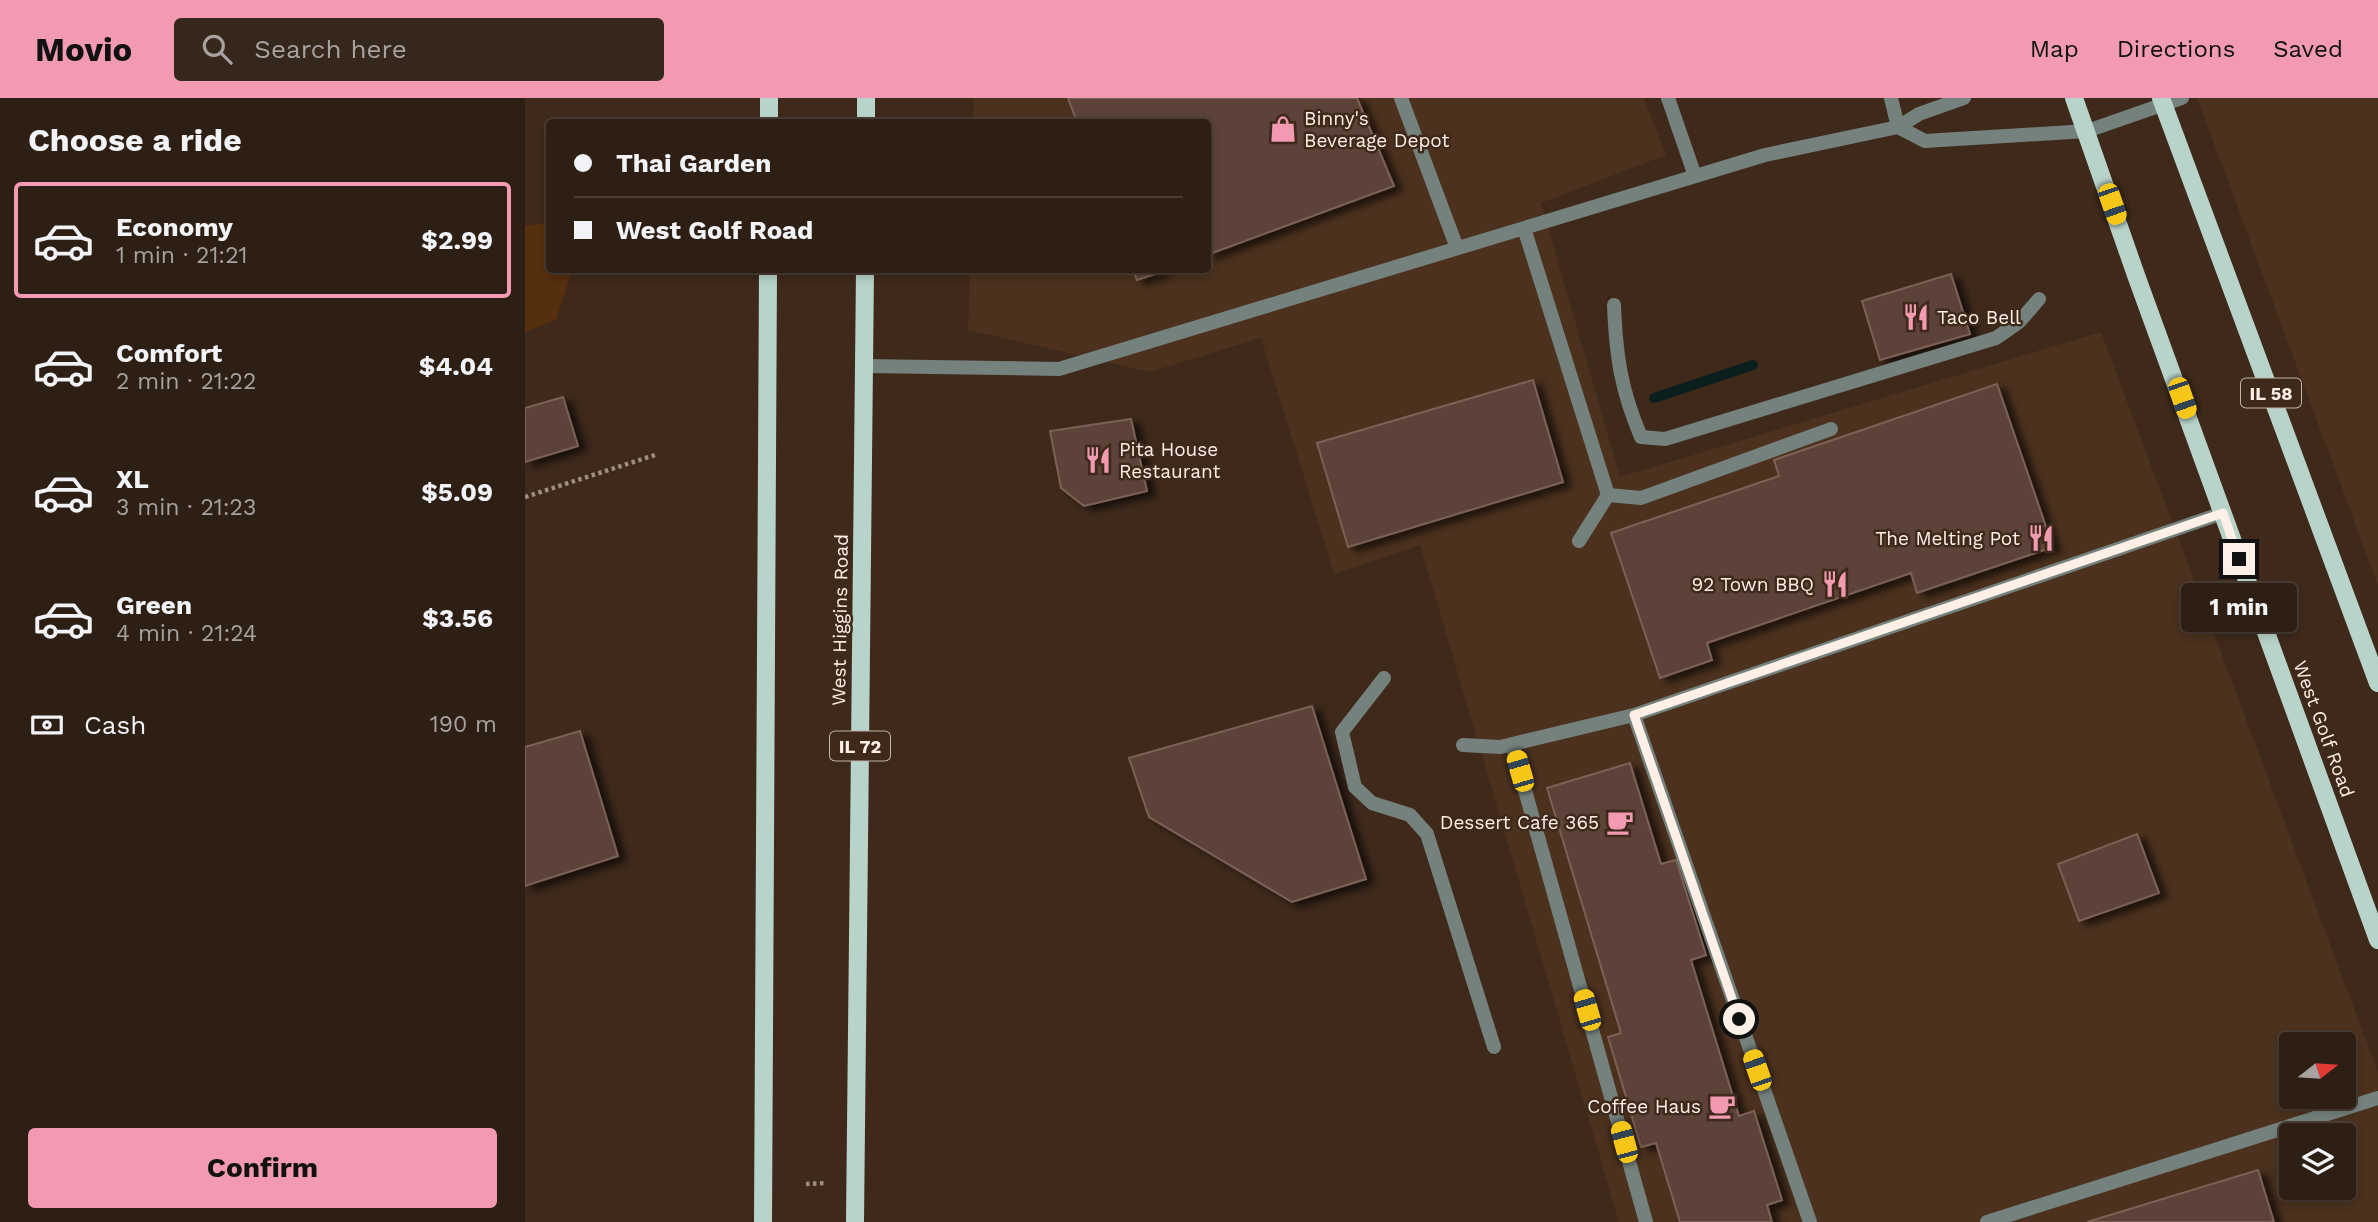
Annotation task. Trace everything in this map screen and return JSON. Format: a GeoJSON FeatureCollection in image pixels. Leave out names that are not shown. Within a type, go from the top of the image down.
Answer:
{"type":"FeatureCollection","features":[{"type":"Feature","properties":{"kind":"main road"},"geometry":{"type":"LineString","coordinates":[[769,98],[769,119]]}},
{"type":"Feature","properties":{"kind":"main road"},"geometry":{"type":"LineString","coordinates":[[866,98],[866,119]]}},
{"type":"Feature","properties":{"kind":"main road","name":"West Golf Road"},"geometry":{"type":"LineString","coordinates":[[2074,98],[2378,940]]}},
{"type":"Feature","properties":{"kind":"main road","name":"IL 58"},"geometry":{"type":"LineString","coordinates":[[2162,101],[2378,683]]}},
{"type":"Feature","properties":{"kind":"main road"},"geometry":{"type":"LineString","coordinates":[[764,1222],[768,273]]}},
{"type":"Feature","properties":{"kind":"main road","name":"West Higgins Road"},"geometry":{"type":"LineString","coordinates":[[855,1222],[865,273]]}},
{"type":"Feature","properties":{"kind":"street"},"geometry":{"type":"LineString","coordinates":[[1401,98],[1457,248]]}},
{"type":"Feature","properties":{"kind":"street"},"geometry":{"type":"LineString","coordinates":[[1668,98],[1695,176]]}},
{"type":"Feature","properties":{"kind":"street"},"geometry":{"type":"LineString","coordinates":[[1891,98],[1898,127],[1925,141],[2087,131],[2162,101],[2182,98]]}},
{"type":"Feature","properties":{"kind":"street"},"geometry":{"type":"LineString","coordinates":[[864,366],[1059,369],[1765,155],[1898,127],[1919,114],[1964,98]]}},
{"type":"Feature","properties":{"kind":"street"},"geometry":{"type":"LineString","coordinates":[[1524,228],[1608,495],[1579,541]]}},
{"type":"Feature","properties":{"kind":"street"},"geometry":{"type":"LineString","coordinates":[[1614,305],[1616,350],[1628,407],[1641,437],[1665,439],[1996,338],[2019,322],[2039,299]]}},
{"type":"Feature","properties":{"kind":"street"},"geometry":{"type":"LineString","coordinates":[[1608,495],[1641,498],[1831,429]]}},
{"type":"Feature","properties":{"kind":"street"},"geometry":{"type":"LineString","coordinates":[[1463,745],[1500,747],[1634,715],[2223,513]]}},
{"type":"Feature","properties":{"kind":"street"},"geometry":{"type":"LineString","coordinates":[[1384,678],[1342,732],[1355,787],[1372,803],[1411,815],[1427,834],[1494,1047]]}},
{"type":"Feature","properties":{"kind":"street"},"geometry":{"type":"LineString","coordinates":[[1634,715],[1810,1222]]}},
{"type":"Feature","properties":{"kind":"street"},"geometry":{"type":"LineString","coordinates":[[1512,744],[1646,1222]]}},
{"type":"Feature","properties":{"kind":"street"},"geometry":{"type":"LineString","coordinates":[[1987,1222],[2378,1098]]}},
{"type":"Feature","properties":{"kind":"path"},"geometry":{"type":"LineString","coordinates":[[525,497],[655,455]]}},
{"type":"Feature","properties":{"kind":"path"},"geometry":{"type":"LineString","coordinates":[[806,1184],[825,1183]]}},
{"type":"Feature","properties":{"kind":"shaded area"},"geometry":{"type":"Polygon","coordinates":[[[974,98],[1644,98],[1666,155],[1541,203],[1620,477],[2101,332],[2378,1072],[2378,1222],[1619,1222],[1420,545],[1334,574],[1261,338],[1150,372],[968,330],[970,273],[1211,273],[1211,119],[973,119],[974,98]]]}},
{"type":"Feature","properties":{"kind":"shaded area"},"geometry":{"type":"Polygon","coordinates":[[[2197,98],[2378,98],[2378,585],[2197,98]]]}},
{"type":"Feature","properties":{"kind":"shaded area"},"geometry":{"type":"Polygon","coordinates":[[[546,222],[546,273],[571,273],[556,320],[525,332],[525,226],[546,222]]]}},
{"type":"Feature","properties":{"kind":"building"},"geometry":{"type":"Polygon","coordinates":[[[1068,98],[1357,98],[1394,186],[1211,254],[1211,119],[1076,119],[1068,98]]]}},
{"type":"Feature","properties":{"kind":"building"},"geometry":{"type":"Polygon","coordinates":[[[1134,273],[1158,273],[1137,280],[1134,273]]]}},
{"type":"Feature","properties":{"kind":"building","name":"Taco Bell"},"geometry":{"type":"Polygon","coordinates":[[[1951,274],[1970,334],[1880,360],[1862,301],[1951,274]]]}},
{"type":"Feature","properties":{"kind":"building"},"geometry":{"type":"Polygon","coordinates":[[[1533,380],[1563,482],[1348,547],[1317,443],[1533,380]]]}},
{"type":"Feature","properties":{"kind":"building"},"geometry":{"type":"Polygon","coordinates":[[[1997,384],[2053,547],[1917,593],[1911,573],[1707,643],[1712,660],[1660,678],[1611,533],[1779,476],[1774,460],[1997,384]]]}},
{"type":"Feature","properties":{"kind":"building"},"geometry":{"type":"Polygon","coordinates":[[[563,397],[578,446],[525,462],[525,408],[563,397]]]}},
{"type":"Feature","properties":{"kind":"building","name":"Pita House Restaurant"},"geometry":{"type":"Polygon","coordinates":[[[1131,419],[1147,491],[1084,506],[1061,488],[1050,431],[1131,419]]]}},
{"type":"Feature","properties":{"kind":"building"},"geometry":{"type":"Polygon","coordinates":[[[1312,706],[1366,879],[1292,902],[1149,817],[1129,758],[1312,706]]]}},
{"type":"Feature","properties":{"kind":"building"},"geometry":{"type":"Polygon","coordinates":[[[580,731],[618,856],[525,886],[525,747],[580,731]]]}},
{"type":"Feature","properties":{"kind":"building"},"geometry":{"type":"Polygon","coordinates":[[[1630,763],[1661,864],[1676,860],[1706,955],[1691,960],[1739,1116],[1754,1111],[1782,1200],[1767,1205],[1772,1222],[1680,1222],[1656,1143],[1641,1147],[1608,1037],[1621,1033],[1547,788],[1630,763]]]}},
{"type":"Feature","properties":{"kind":"building"},"geometry":{"type":"Polygon","coordinates":[[[2137,834],[2159,893],[2079,921],[2058,864],[2137,834]]]}},
{"type":"Feature","properties":{"kind":"building"},"geometry":{"type":"Polygon","coordinates":[[[2258,1170],[2274,1222],[2087,1222],[2258,1170]]]}},
{"type":"Feature","properties":{"kind":"waterway"},"geometry":{"type":"LineString","coordinates":[[1654,398],[1753,365]]}},
{"type":"Feature","properties":{"kind":"place","name":"Binny's Beverage Depot"},"geometry":{"type":"Point","coordinates":[1283,129]}},
{"type":"Feature","properties":{"kind":"place","name":"Taco Bell"},"geometry":{"type":"Point","coordinates":[1916,317]}},
{"type":"Feature","properties":{"kind":"place","name":"Pita House Restaurant"},"geometry":{"type":"Point","coordinates":[1098,460]}},
{"type":"Feature","properties":{"kind":"place","name":"The Melting Pot"},"geometry":{"type":"Point","coordinates":[2041,538]}},
{"type":"Feature","properties":{"kind":"place","name":"92 Town BBQ"},"geometry":{"type":"Point","coordinates":[1835,584]}},
{"type":"Feature","properties":{"kind":"place","name":"Dessert Cafe 365"},"geometry":{"type":"Point","coordinates":[1620,822]}},
{"type":"Feature","properties":{"kind":"place","name":"Coffee Haus"},"geometry":{"type":"Point","coordinates":[1722,1106]}},
{"type":"Feature","properties":{"kind":"route"},"geometry":{"type":"LineString","coordinates":[[1739,1019],[1634,715],[2223,513],[2239,559]]}}]}
